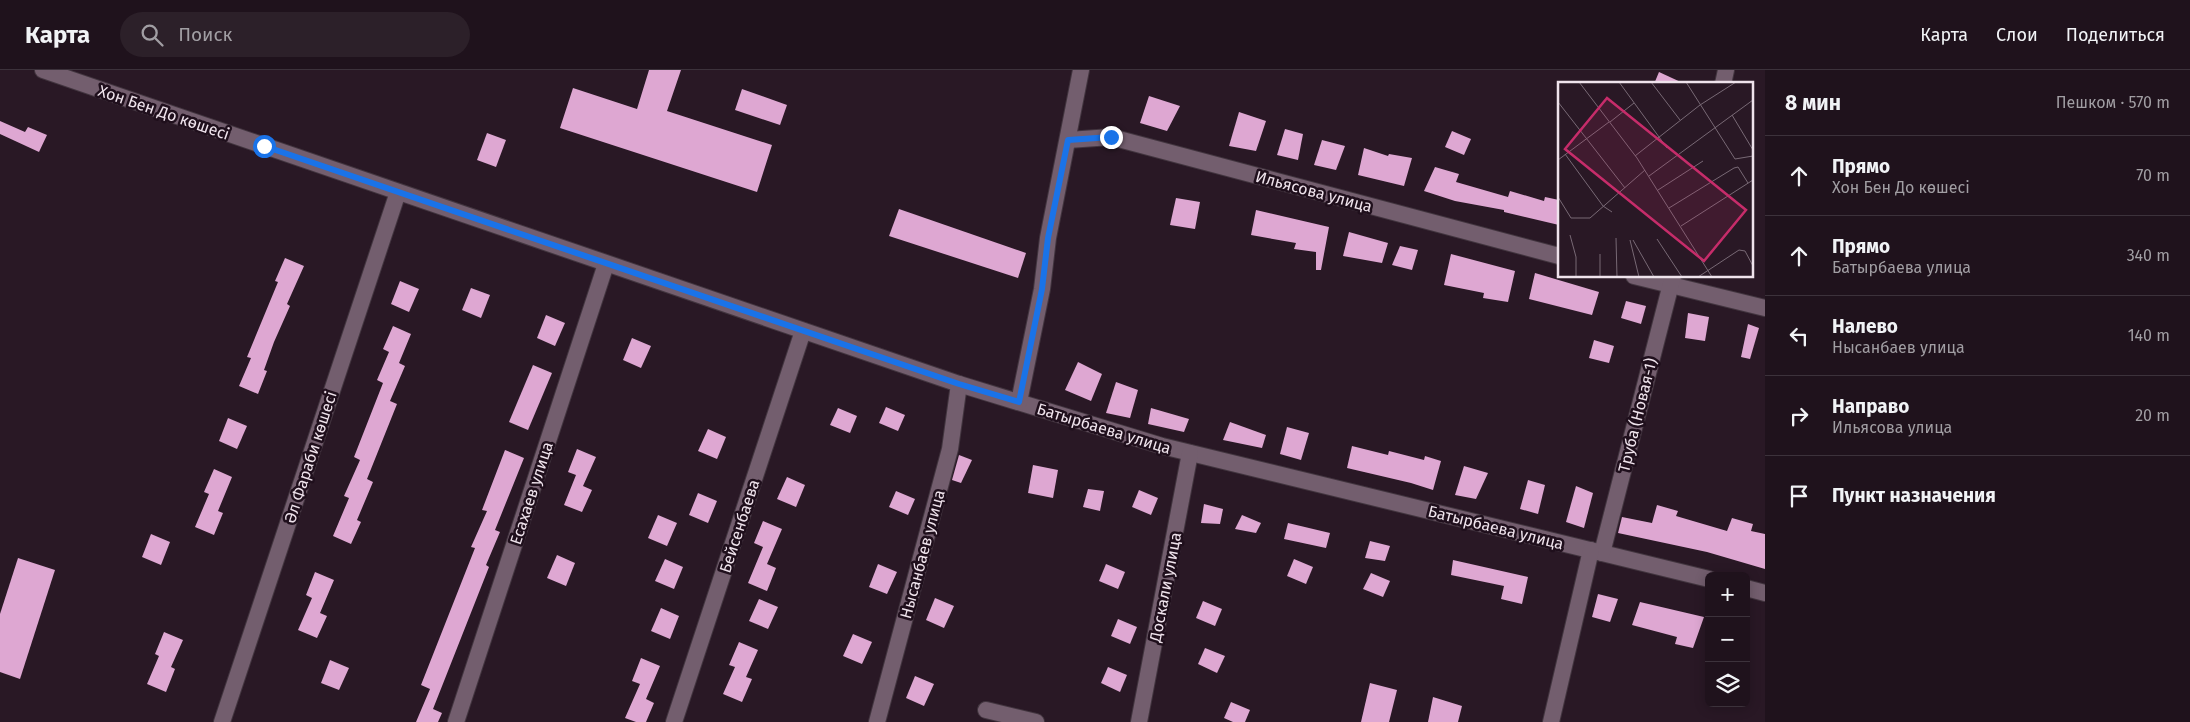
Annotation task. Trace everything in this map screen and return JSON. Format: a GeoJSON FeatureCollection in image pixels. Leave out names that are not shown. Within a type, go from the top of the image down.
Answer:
{"type":"FeatureCollection","features":[{"type":"Feature","properties":{"kind":"street","name":"Хон Бен До көшесі"},"geometry":{"type":"LineString","coordinates":[[43,70],[398,192]]}},
{"type":"Feature","properties":{"kind":"street"},"geometry":{"type":"LineString","coordinates":[[1019,402],[1042,289],[1048,238],[1081,70]]}},
{"type":"Feature","properties":{"kind":"street","name":"Ильясова улица"},"geometry":{"type":"LineString","coordinates":[[1068,140],[1111,137],[1558,256]]}},
{"type":"Feature","properties":{"kind":"street","name":"Батырбаева улица"},"geometry":{"type":"LineString","coordinates":[[398,192],[959,384],[1190,453],[1705,578]]}},
{"type":"Feature","properties":{"kind":"street","name":"Әл Фараби көшесі"},"geometry":{"type":"LineString","coordinates":[[222,722],[398,192]]}},
{"type":"Feature","properties":{"kind":"street","name":"Есахаев улица"},"geometry":{"type":"LineString","coordinates":[[456,722],[606,264]]}},
{"type":"Feature","properties":{"kind":"street"},"geometry":{"type":"LineString","coordinates":[[1649,278],[1672,281],[1765,308]]}},
{"type":"Feature","properties":{"kind":"street","name":"Труба (Новая-1)"},"geometry":{"type":"LineString","coordinates":[[1551,722],[1596,552],[1672,281]]}},
{"type":"Feature","properties":{"kind":"street","name":"Бейсенбаева"},"geometry":{"type":"LineString","coordinates":[[674,722],[803,331]]}},
{"type":"Feature","properties":{"kind":"street","name":"Нысанбаев улица"},"geometry":{"type":"LineString","coordinates":[[877,722],[950,449],[959,384]]}},
{"type":"Feature","properties":{"kind":"street","name":"Доскали улица"},"geometry":{"type":"LineString","coordinates":[[1139,722],[1190,453]]}},
{"type":"Feature","properties":{"kind":"street"},"geometry":{"type":"LineString","coordinates":[[1750,589],[1765,593]]}},
{"type":"Feature","properties":{"kind":"street"},"geometry":{"type":"LineString","coordinates":[[986,710],[1036,722]]}},
{"type":"Feature","properties":{"kind":"building"},"geometry":{"type":"Polygon","coordinates":[[[649,70],[681,70],[667,111],[772,145],[757,192],[560,128],[573,88],[637,109],[649,70]]]}},
{"type":"Feature","properties":{"kind":"building"},"geometry":{"type":"Polygon","coordinates":[[[1659,72],[1681,82],[1655,82],[1659,72]]]}},
{"type":"Feature","properties":{"kind":"building"},"geometry":{"type":"Polygon","coordinates":[[[742,89],[787,105],[780,125],[735,110],[742,89]]]}},
{"type":"Feature","properties":{"kind":"building"},"geometry":{"type":"Polygon","coordinates":[[[1149,96],[1180,106],[1167,131],[1140,123],[1149,96]]]}},
{"type":"Feature","properties":{"kind":"building"},"geometry":{"type":"Polygon","coordinates":[[[1239,112],[1266,121],[1256,151],[1229,146],[1239,112]]]}},
{"type":"Feature","properties":{"kind":"building"},"geometry":{"type":"Polygon","coordinates":[[[0,121],[25,132],[28,127],[47,135],[39,152],[0,134],[0,121]]]}},
{"type":"Feature","properties":{"kind":"building"},"geometry":{"type":"Polygon","coordinates":[[[1285,129],[1303,134],[1298,160],[1277,155],[1285,129]]]}},
{"type":"Feature","properties":{"kind":"building"},"geometry":{"type":"Polygon","coordinates":[[[1452,131],[1471,139],[1464,155],[1445,147],[1452,131]]]}},
{"type":"Feature","properties":{"kind":"building"},"geometry":{"type":"Polygon","coordinates":[[[487,133],[506,140],[496,167],[477,160],[487,133]]]}},
{"type":"Feature","properties":{"kind":"building"},"geometry":{"type":"Polygon","coordinates":[[[1322,140],[1345,146],[1336,170],[1314,165],[1322,140]]]}},
{"type":"Feature","properties":{"kind":"building"},"geometry":{"type":"Polygon","coordinates":[[[1364,148],[1388,156],[1389,154],[1412,158],[1404,186],[1358,175],[1364,148]]]}},
{"type":"Feature","properties":{"kind":"building"},"geometry":{"type":"Polygon","coordinates":[[[1435,167],[1459,174],[1456,182],[1508,197],[1510,191],[1544,201],[1545,197],[1558,200],[1558,225],[1504,212],[1504,210],[1455,201],[1424,191],[1435,167]]]}},
{"type":"Feature","properties":{"kind":"building"},"geometry":{"type":"Polygon","coordinates":[[[1176,198],[1200,202],[1195,229],[1170,225],[1176,198]]]}},
{"type":"Feature","properties":{"kind":"building"},"geometry":{"type":"Polygon","coordinates":[[[899,209],[1026,253],[1018,278],[889,236],[899,209]]]}},
{"type":"Feature","properties":{"kind":"building"},"geometry":{"type":"Polygon","coordinates":[[[1256,210],[1329,227],[1321,270],[1316,270],[1316,252],[1294,249],[1296,243],[1251,235],[1256,210]]]}},
{"type":"Feature","properties":{"kind":"building"},"geometry":{"type":"Polygon","coordinates":[[[1349,232],[1388,243],[1382,263],[1343,256],[1349,232]]]}},
{"type":"Feature","properties":{"kind":"building"},"geometry":{"type":"Polygon","coordinates":[[[1400,246],[1418,250],[1412,270],[1392,265],[1400,246]]]}},
{"type":"Feature","properties":{"kind":"building"},"geometry":{"type":"Polygon","coordinates":[[[1451,254],[1515,271],[1508,302],[1483,298],[1484,293],[1444,285],[1451,254]]]}},
{"type":"Feature","properties":{"kind":"building"},"geometry":{"type":"Polygon","coordinates":[[[285,258],[304,266],[287,304],[290,306],[274,342],[264,370],[267,371],[258,394],[239,386],[251,358],[247,357],[278,282],[275,281],[285,258]]]}},
{"type":"Feature","properties":{"kind":"building"},"geometry":{"type":"Polygon","coordinates":[[[1535,273],[1599,292],[1592,315],[1529,299],[1535,273]]]}},
{"type":"Feature","properties":{"kind":"building"},"geometry":{"type":"Polygon","coordinates":[[[400,281],[419,289],[409,312],[391,304],[400,281]]]}},
{"type":"Feature","properties":{"kind":"building"},"geometry":{"type":"Polygon","coordinates":[[[471,288],[490,295],[481,318],[462,310],[471,288]]]}},
{"type":"Feature","properties":{"kind":"building"},"geometry":{"type":"Polygon","coordinates":[[[1626,301],[1646,306],[1641,324],[1621,318],[1626,301]]]}},
{"type":"Feature","properties":{"kind":"building"},"geometry":{"type":"Polygon","coordinates":[[[1688,313],[1709,317],[1705,341],[1685,338],[1688,313]]]}},
{"type":"Feature","properties":{"kind":"building"},"geometry":{"type":"Polygon","coordinates":[[[546,315],[565,323],[555,346],[537,338],[546,315]]]}},
{"type":"Feature","properties":{"kind":"building"},"geometry":{"type":"Polygon","coordinates":[[[1748,324],[1759,328],[1750,359],[1741,357],[1748,324]]]}},
{"type":"Feature","properties":{"kind":"building"},"geometry":{"type":"Polygon","coordinates":[[[393,326],[411,334],[399,363],[405,366],[390,401],[397,404],[367,479],[373,482],[357,520],[361,522],[351,544],[333,536],[349,498],[344,496],[360,460],[354,457],[383,383],[377,380],[389,352],[383,349],[393,326]]]}},
{"type":"Feature","properties":{"kind":"building"},"geometry":{"type":"Polygon","coordinates":[[[632,338],[651,346],[641,368],[623,360],[632,338]]]}},
{"type":"Feature","properties":{"kind":"building"},"geometry":{"type":"Polygon","coordinates":[[[1594,340],[1614,346],[1609,363],[1589,358],[1594,340]]]}},
{"type":"Feature","properties":{"kind":"building"},"geometry":{"type":"Polygon","coordinates":[[[1078,362],[1102,374],[1091,401],[1065,390],[1078,362]]]}},
{"type":"Feature","properties":{"kind":"building"},"geometry":{"type":"Polygon","coordinates":[[[533,365],[552,373],[528,430],[509,422],[533,365]]]}},
{"type":"Feature","properties":{"kind":"building"},"geometry":{"type":"Polygon","coordinates":[[[1116,382],[1138,390],[1130,418],[1106,413],[1116,382]]]}},
{"type":"Feature","properties":{"kind":"building"},"geometry":{"type":"Polygon","coordinates":[[[886,407],[905,415],[898,431],[879,423],[886,407]]]}},
{"type":"Feature","properties":{"kind":"building"},"geometry":{"type":"Polygon","coordinates":[[[838,408],[857,416],[850,433],[830,425],[838,408]]]}},
{"type":"Feature","properties":{"kind":"building"},"geometry":{"type":"Polygon","coordinates":[[[1151,408],[1189,419],[1184,432],[1148,424],[1151,408]]]}},
{"type":"Feature","properties":{"kind":"building"},"geometry":{"type":"Polygon","coordinates":[[[228,418],[247,426],[237,449],[219,441],[228,418]]]}},
{"type":"Feature","properties":{"kind":"building"},"geometry":{"type":"Polygon","coordinates":[[[1230,422],[1266,435],[1262,448],[1223,440],[1230,422]]]}},
{"type":"Feature","properties":{"kind":"building"},"geometry":{"type":"Polygon","coordinates":[[[1287,427],[1309,433],[1301,460],[1280,454],[1287,427]]]}},
{"type":"Feature","properties":{"kind":"building"},"geometry":{"type":"Polygon","coordinates":[[[708,429],[726,437],[717,459],[698,451],[708,429]]]}},
{"type":"Feature","properties":{"kind":"building"},"geometry":{"type":"Polygon","coordinates":[[[1352,446],[1388,455],[1389,451],[1424,460],[1425,456],[1441,461],[1433,490],[1347,468],[1352,446]]]}},
{"type":"Feature","properties":{"kind":"building"},"geometry":{"type":"Polygon","coordinates":[[[577,449],[596,457],[583,486],[592,490],[582,512],[564,505],[576,475],[568,472],[577,449]]]}},
{"type":"Feature","properties":{"kind":"building"},"geometry":{"type":"Polygon","coordinates":[[[505,450],[524,458],[495,530],[500,532],[486,565],[489,567],[433,709],[442,713],[438,722],[416,722],[430,689],[421,685],[475,548],[471,547],[487,511],[482,510],[505,450]]]}},
{"type":"Feature","properties":{"kind":"building"},"geometry":{"type":"Polygon","coordinates":[[[959,455],[972,460],[961,483],[952,480],[959,455]]]}},
{"type":"Feature","properties":{"kind":"building"},"geometry":{"type":"Polygon","coordinates":[[[1033,465],[1058,470],[1053,498],[1028,493],[1033,465]]]}},
{"type":"Feature","properties":{"kind":"building"},"geometry":{"type":"Polygon","coordinates":[[[1464,466],[1488,473],[1476,499],[1455,495],[1464,466]]]}},
{"type":"Feature","properties":{"kind":"building"},"geometry":{"type":"Polygon","coordinates":[[[214,469],[232,477],[218,511],[223,513],[214,535],[195,527],[209,494],[204,492],[214,469]]]}},
{"type":"Feature","properties":{"kind":"building"},"geometry":{"type":"Polygon","coordinates":[[[787,477],[805,485],[796,507],[777,499],[787,477]]]}},
{"type":"Feature","properties":{"kind":"building"},"geometry":{"type":"Polygon","coordinates":[[[1528,480],[1545,485],[1538,514],[1520,509],[1528,480]]]}},
{"type":"Feature","properties":{"kind":"building"},"geometry":{"type":"Polygon","coordinates":[[[1576,486],[1593,493],[1584,528],[1566,522],[1576,486]]]}},
{"type":"Feature","properties":{"kind":"building"},"geometry":{"type":"Polygon","coordinates":[[[1088,489],[1104,491],[1100,511],[1083,507],[1088,489]]]}},
{"type":"Feature","properties":{"kind":"building"},"geometry":{"type":"Polygon","coordinates":[[[1139,490],[1158,498],[1151,515],[1132,507],[1139,490]]]}},
{"type":"Feature","properties":{"kind":"building"},"geometry":{"type":"Polygon","coordinates":[[[896,491],[915,499],[908,515],[889,507],[896,491]]]}},
{"type":"Feature","properties":{"kind":"building"},"geometry":{"type":"Polygon","coordinates":[[[698,493],[717,501],[708,523],[689,515],[698,493]]]}},
{"type":"Feature","properties":{"kind":"building"},"geometry":{"type":"Polygon","coordinates":[[[1204,504],[1223,509],[1220,524],[1201,523],[1204,504]]]}},
{"type":"Feature","properties":{"kind":"building"},"geometry":{"type":"Polygon","coordinates":[[[1657,505],[1678,511],[1676,516],[1727,531],[1732,518],[1753,524],[1751,531],[1765,534],[1765,569],[1707,552],[1618,533],[1622,517],[1652,523],[1657,505]]]}},
{"type":"Feature","properties":{"kind":"building"},"geometry":{"type":"Polygon","coordinates":[[[658,515],[677,523],[667,546],[648,538],[658,515]]]}},
{"type":"Feature","properties":{"kind":"building"},"geometry":{"type":"Polygon","coordinates":[[[1242,515],[1261,523],[1256,533],[1235,529],[1242,515]]]}},
{"type":"Feature","properties":{"kind":"building"},"geometry":{"type":"Polygon","coordinates":[[[763,521],[782,529],[767,564],[776,568],[767,591],[748,583],[763,547],[754,543],[763,521]]]}},
{"type":"Feature","properties":{"kind":"building"},"geometry":{"type":"Polygon","coordinates":[[[1288,523],[1330,533],[1326,548],[1284,539],[1288,523]]]}},
{"type":"Feature","properties":{"kind":"building"},"geometry":{"type":"Polygon","coordinates":[[[151,534],[170,542],[161,565],[142,557],[151,534]]]}},
{"type":"Feature","properties":{"kind":"building"},"geometry":{"type":"Polygon","coordinates":[[[1370,541],[1390,546],[1385,561],[1365,558],[1370,541]]]}},
{"type":"Feature","properties":{"kind":"building"},"geometry":{"type":"Polygon","coordinates":[[[557,555],[575,563],[566,586],[547,578],[557,555]]]}},
{"type":"Feature","properties":{"kind":"building"},"geometry":{"type":"Polygon","coordinates":[[[18,558],[55,570],[20,679],[0,672],[0,614],[18,558]]]}},
{"type":"Feature","properties":{"kind":"building"},"geometry":{"type":"Polygon","coordinates":[[[665,559],[683,567],[674,589],[655,581],[665,559]]]}},
{"type":"Feature","properties":{"kind":"building"},"geometry":{"type":"Polygon","coordinates":[[[1294,559],[1313,567],[1306,584],[1287,576],[1294,559]]]}},
{"type":"Feature","properties":{"kind":"building"},"geometry":{"type":"Polygon","coordinates":[[[1453,560],[1528,577],[1522,604],[1501,599],[1504,586],[1451,575],[1453,560]]]}},
{"type":"Feature","properties":{"kind":"building"},"geometry":{"type":"Polygon","coordinates":[[[878,564],[897,572],[887,594],[869,587],[878,564]]]}},
{"type":"Feature","properties":{"kind":"building"},"geometry":{"type":"Polygon","coordinates":[[[1106,564],[1125,572],[1118,589],[1099,581],[1106,564]]]}},
{"type":"Feature","properties":{"kind":"building"},"geometry":{"type":"Polygon","coordinates":[[[315,572],[334,580],[320,613],[327,616],[317,638],[298,630],[312,598],[306,595],[315,572]]]}},
{"type":"Feature","properties":{"kind":"building"},"geometry":{"type":"Polygon","coordinates":[[[1371,573],[1390,581],[1383,597],[1363,589],[1371,573]]]}},
{"type":"Feature","properties":{"kind":"building"},"geometry":{"type":"Polygon","coordinates":[[[1598,594],[1618,599],[1610,622],[1592,617],[1598,594]]]}},
{"type":"Feature","properties":{"kind":"building"},"geometry":{"type":"Polygon","coordinates":[[[935,598],[954,606],[944,628],[926,620],[935,598]]]}},
{"type":"Feature","properties":{"kind":"building"},"geometry":{"type":"Polygon","coordinates":[[[759,599],[778,607],[768,629],[749,621],[759,599]]]}},
{"type":"Feature","properties":{"kind":"building"},"geometry":{"type":"Polygon","coordinates":[[[1203,601],[1222,609],[1215,626],[1196,618],[1203,601]]]}},
{"type":"Feature","properties":{"kind":"building"},"geometry":{"type":"Polygon","coordinates":[[[1640,602],[1704,617],[1693,648],[1675,644],[1677,637],[1632,625],[1640,602]]]}},
{"type":"Feature","properties":{"kind":"building"},"geometry":{"type":"Polygon","coordinates":[[[661,608],[679,616],[670,639],[651,631],[661,608]]]}},
{"type":"Feature","properties":{"kind":"building"},"geometry":{"type":"Polygon","coordinates":[[[1118,619],[1137,627],[1130,644],[1111,636],[1118,619]]]}},
{"type":"Feature","properties":{"kind":"building"},"geometry":{"type":"Polygon","coordinates":[[[164,632],[183,640],[171,667],[175,669],[166,692],[147,684],[159,656],[155,654],[164,632]]]}},
{"type":"Feature","properties":{"kind":"building"},"geometry":{"type":"Polygon","coordinates":[[[853,634],[872,642],[862,664],[843,656],[853,634]]]}},
{"type":"Feature","properties":{"kind":"building"},"geometry":{"type":"Polygon","coordinates":[[[739,642],[758,650],[746,677],[752,679],[742,702],[723,694],[735,667],[729,665],[739,642]]]}},
{"type":"Feature","properties":{"kind":"building"},"geometry":{"type":"Polygon","coordinates":[[[1205,648],[1225,656],[1217,673],[1198,664],[1205,648]]]}},
{"type":"Feature","properties":{"kind":"building"},"geometry":{"type":"Polygon","coordinates":[[[641,658],[660,666],[646,699],[654,703],[646,722],[636,722],[625,718],[640,684],[632,681],[641,658]]]}},
{"type":"Feature","properties":{"kind":"building"},"geometry":{"type":"Polygon","coordinates":[[[330,660],[349,668],[339,690],[321,683],[330,660]]]}},
{"type":"Feature","properties":{"kind":"building"},"geometry":{"type":"Polygon","coordinates":[[[1108,667],[1127,675],[1120,692],[1101,683],[1108,667]]]}},
{"type":"Feature","properties":{"kind":"building"},"geometry":{"type":"Polygon","coordinates":[[[915,676],[934,684],[924,706],[906,698],[915,676]]]}},
{"type":"Feature","properties":{"kind":"building"},"geometry":{"type":"Polygon","coordinates":[[[1370,683],[1397,690],[1389,722],[1361,722],[1370,683]]]}},
{"type":"Feature","properties":{"kind":"building"},"geometry":{"type":"Polygon","coordinates":[[[1433,697],[1462,706],[1458,722],[1428,722],[1433,697]]]}},
{"type":"Feature","properties":{"kind":"building"},"geometry":{"type":"Polygon","coordinates":[[[1231,702],[1250,710],[1245,722],[1233,722],[1224,718],[1231,702]]]}},
{"type":"Feature","properties":{"kind":"route"},"geometry":{"type":"LineString","coordinates":[[264,146],[959,384],[1019,402],[1042,289],[1048,238],[1068,140],[1111,137]]}}]}
